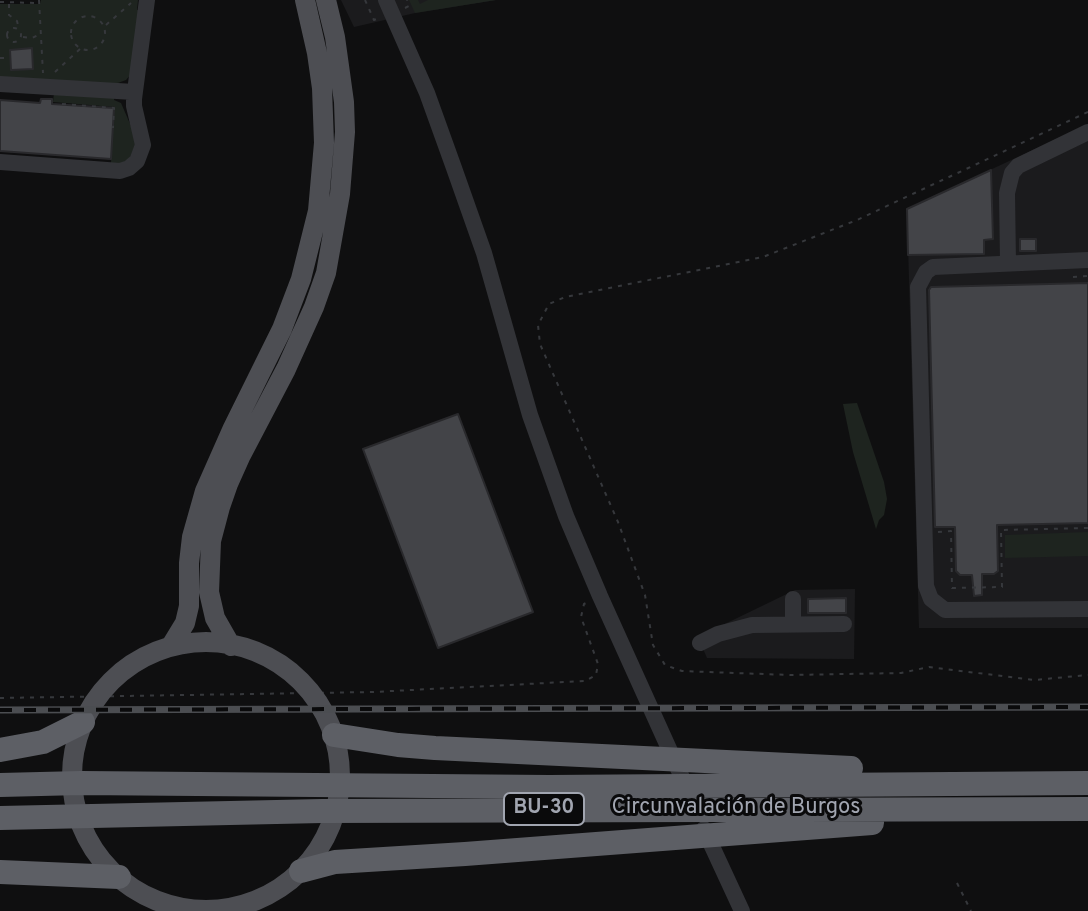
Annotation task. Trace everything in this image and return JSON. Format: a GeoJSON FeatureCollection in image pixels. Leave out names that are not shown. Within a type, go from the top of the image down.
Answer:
{"type":"FeatureCollection","features":[{"type":"Feature","properties":{"kind":"highway"},"geometry":{"type":"LineString","coordinates":[[0,750],[43,742],[83,722]]}},
{"type":"Feature","properties":{"kind":"highway"},"geometry":{"type":"LineString","coordinates":[[331,729],[398,745],[435,748],[804,767],[990,771],[1082,783]]}},
{"type":"Feature","properties":{"kind":"highway","name":"Circunvalación de Burgos"},"geometry":{"type":"LineString","coordinates":[[0,785],[549,787],[1082,783]]}},
{"type":"Feature","properties":{"kind":"highway"},"geometry":{"type":"LineString","coordinates":[[301,871],[335,862],[1062,809]]}},
{"type":"Feature","properties":{"kind":"highway","name":"Circunvalación de Burgos"},"geometry":{"type":"LineString","coordinates":[[0,818],[81,824],[322,811],[1088,809]]}},
{"type":"Feature","properties":{"kind":"highway"},"geometry":{"type":"LineString","coordinates":[[0,872],[119,877]]}},
{"type":"Feature","properties":{"kind":"main road"},"geometry":{"type":"LineString","coordinates":[[171,646],[185,623],[189,606],[189,563],[199,509],[211,474],[282,329],[301,279],[315,222],[321,185],[323,115],[317,53],[305,0]]}},
{"type":"Feature","properties":{"kind":"main road"},"geometry":{"type":"LineString","coordinates":[[231,646],[215,618],[209,592],[211,541],[228,484],[314,307],[326,273],[340,194],[344,102],[335,37],[326,0]]}},
{"type":"Feature","properties":{"kind":"main road"},"geometry":{"type":"LineString","coordinates":[[198,642],[231,646],[271,659],[292,673],[324,712],[340,763],[339,793],[332,821],[319,848],[301,871],[264,897],[240,908],[164,906],[137,891],[105,864],[81,824],[73,793],[74,753],[83,722],[97,697],[130,665],[171,646],[198,642]]}},
{"type":"Feature","properties":{"kind":"street"},"geometry":{"type":"LineString","coordinates":[[0,162],[120,171],[137,161],[143,145],[134,92],[147,0]]}},
{"type":"Feature","properties":{"kind":"street"},"geometry":{"type":"LineString","coordinates":[[385,8],[421,78],[450,156],[484,253],[530,415],[566,516],[742,911]]}},
{"type":"Feature","properties":{"kind":"street"},"geometry":{"type":"LineString","coordinates":[[0,84],[134,92]]}},
{"type":"Feature","properties":{"kind":"street"},"geometry":{"type":"LineString","coordinates":[[1008,263],[1007,193],[1012,173],[1018,166],[1088,132]]}},
{"type":"Feature","properties":{"kind":"street"},"geometry":{"type":"LineString","coordinates":[[1088,260],[933,267],[926,272],[918,287],[926,586],[931,599],[945,610],[1088,609]]}},
{"type":"Feature","properties":{"kind":"street"},"geometry":{"type":"LineString","coordinates":[[793,599],[793,624]]}},
{"type":"Feature","properties":{"kind":"street"},"geometry":{"type":"LineString","coordinates":[[700,643],[718,634],[752,625],[844,624]]}},
{"type":"Feature","properties":{"kind":"path"},"geometry":{"type":"LineString","coordinates":[[104,27],[135,0]]}},
{"type":"Feature","properties":{"kind":"path"},"geometry":{"type":"LineString","coordinates":[[365,0],[374,20],[385,8]]}},
{"type":"Feature","properties":{"kind":"path"},"geometry":{"type":"LineString","coordinates":[[0,2],[39,1],[43,76]]}},
{"type":"Feature","properties":{"kind":"path"},"geometry":{"type":"LineString","coordinates":[[10,2],[9,15],[17,21],[21,37]]}},
{"type":"Feature","properties":{"kind":"path"},"geometry":{"type":"LineString","coordinates":[[81,17],[97,18],[104,27],[104,38],[91,49],[75,44],[70,34],[76,20],[81,17]]}},
{"type":"Feature","properties":{"kind":"path"},"geometry":{"type":"LineString","coordinates":[[7,37],[11,29],[19,30]]}},
{"type":"Feature","properties":{"kind":"path"},"geometry":{"type":"LineString","coordinates":[[21,37],[32,38],[41,34]]}},
{"type":"Feature","properties":{"kind":"path"},"geometry":{"type":"LineString","coordinates":[[7,37],[15,45],[21,37]]}},
{"type":"Feature","properties":{"kind":"path"},"geometry":{"type":"LineString","coordinates":[[2,38],[7,37]]}},
{"type":"Feature","properties":{"kind":"path"},"geometry":{"type":"LineString","coordinates":[[48,78],[81,48]]}},
{"type":"Feature","properties":{"kind":"path"},"geometry":{"type":"LineString","coordinates":[[0,58],[10,58]]}},
{"type":"Feature","properties":{"kind":"path"},"geometry":{"type":"LineString","coordinates":[[113,128],[114,108]]}},
{"type":"Feature","properties":{"kind":"path"},"geometry":{"type":"LineString","coordinates":[[1088,112],[857,220],[763,257],[565,297],[549,304],[538,325],[540,344],[618,522],[645,595],[653,645],[665,665],[682,671],[790,675],[901,673],[929,667],[1034,680],[1088,675]]}},
{"type":"Feature","properties":{"kind":"path"},"geometry":{"type":"LineString","coordinates":[[1074,277],[1088,276]]}},
{"type":"Feature","properties":{"kind":"path"},"geometry":{"type":"LineString","coordinates":[[932,532],[951,531],[952,588],[977,588],[1002,587],[1001,530],[1088,528]]}},
{"type":"Feature","properties":{"kind":"path"},"geometry":{"type":"LineString","coordinates":[[0,698],[373,692],[585,681],[596,675],[598,664],[581,617],[584,604],[600,596]]}},
{"type":"Feature","properties":{"kind":"path"},"geometry":{"type":"LineString","coordinates":[[957,883],[971,911]]}},
{"type":"Feature","properties":{"kind":"shaded area"},"geometry":{"type":"Polygon","coordinates":[[[41,0],[138,0],[137,10],[140,10],[131,74],[126,80],[115,84],[0,79],[0,4],[40,4],[41,0]]]}},
{"type":"Feature","properties":{"kind":"shaded area"},"geometry":{"type":"Polygon","coordinates":[[[341,0],[496,0],[354,27],[341,0]]]}},
{"type":"Feature","properties":{"kind":"shaded area"},"geometry":{"type":"Polygon","coordinates":[[[409,0],[418,0],[420,4],[428,0],[496,0],[415,13],[409,0]]]}},
{"type":"Feature","properties":{"kind":"shaded area"},"geometry":{"type":"Polygon","coordinates":[[[54,93],[114,98],[121,103],[137,140],[129,160],[119,165],[111,163],[112,143],[0,121],[113,129],[114,107],[53,102],[54,93]]]}},
{"type":"Feature","properties":{"kind":"shaded area"},"geometry":{"type":"Polygon","coordinates":[[[1088,124],[1088,628],[919,628],[907,209],[1088,124]]]}},
{"type":"Feature","properties":{"kind":"shaded area"},"geometry":{"type":"Polygon","coordinates":[[[857,403],[887,499],[884,515],[876,529],[853,452],[843,404],[857,403]]]}},
{"type":"Feature","properties":{"kind":"shaded area"},"geometry":{"type":"Polygon","coordinates":[[[1088,532],[1088,556],[1005,558],[1005,535],[1088,532]]]}},
{"type":"Feature","properties":{"kind":"shaded area"},"geometry":{"type":"Polygon","coordinates":[[[855,589],[854,659],[707,658],[698,637],[795,590],[855,589]]]}},
{"type":"Feature","properties":{"kind":"building"},"geometry":{"type":"Polygon","coordinates":[[[32,48],[33,69],[11,70],[10,50],[32,48]]]}},
{"type":"Feature","properties":{"kind":"building"},"geometry":{"type":"Polygon","coordinates":[[[41,99],[52,99],[52,104],[114,108],[111,159],[0,151],[0,100],[40,103],[41,99]]]}},
{"type":"Feature","properties":{"kind":"building"},"geometry":{"type":"Polygon","coordinates":[[[991,170],[993,239],[984,240],[984,254],[908,255],[907,209],[991,170]]]}},
{"type":"Feature","properties":{"kind":"building"},"geometry":{"type":"Polygon","coordinates":[[[1020,239],[1036,239],[1036,251],[1020,251],[1020,239]]]}},
{"type":"Feature","properties":{"kind":"building"},"geometry":{"type":"Polygon","coordinates":[[[1088,283],[1088,523],[997,525],[998,571],[982,574],[982,595],[974,596],[972,575],[960,575],[956,571],[955,527],[935,527],[929,290],[931,287],[1088,283]]]}},
{"type":"Feature","properties":{"kind":"building"},"geometry":{"type":"Polygon","coordinates":[[[458,414],[533,612],[438,648],[363,449],[458,414]]]}},
{"type":"Feature","properties":{"kind":"building"},"geometry":{"type":"Polygon","coordinates":[[[846,598],[846,613],[808,613],[808,599],[846,598]]]}},
{"type":"Feature","properties":{"kind":"railway"},"geometry":{"type":"LineString","coordinates":[[0,710],[1088,707]]}}]}
